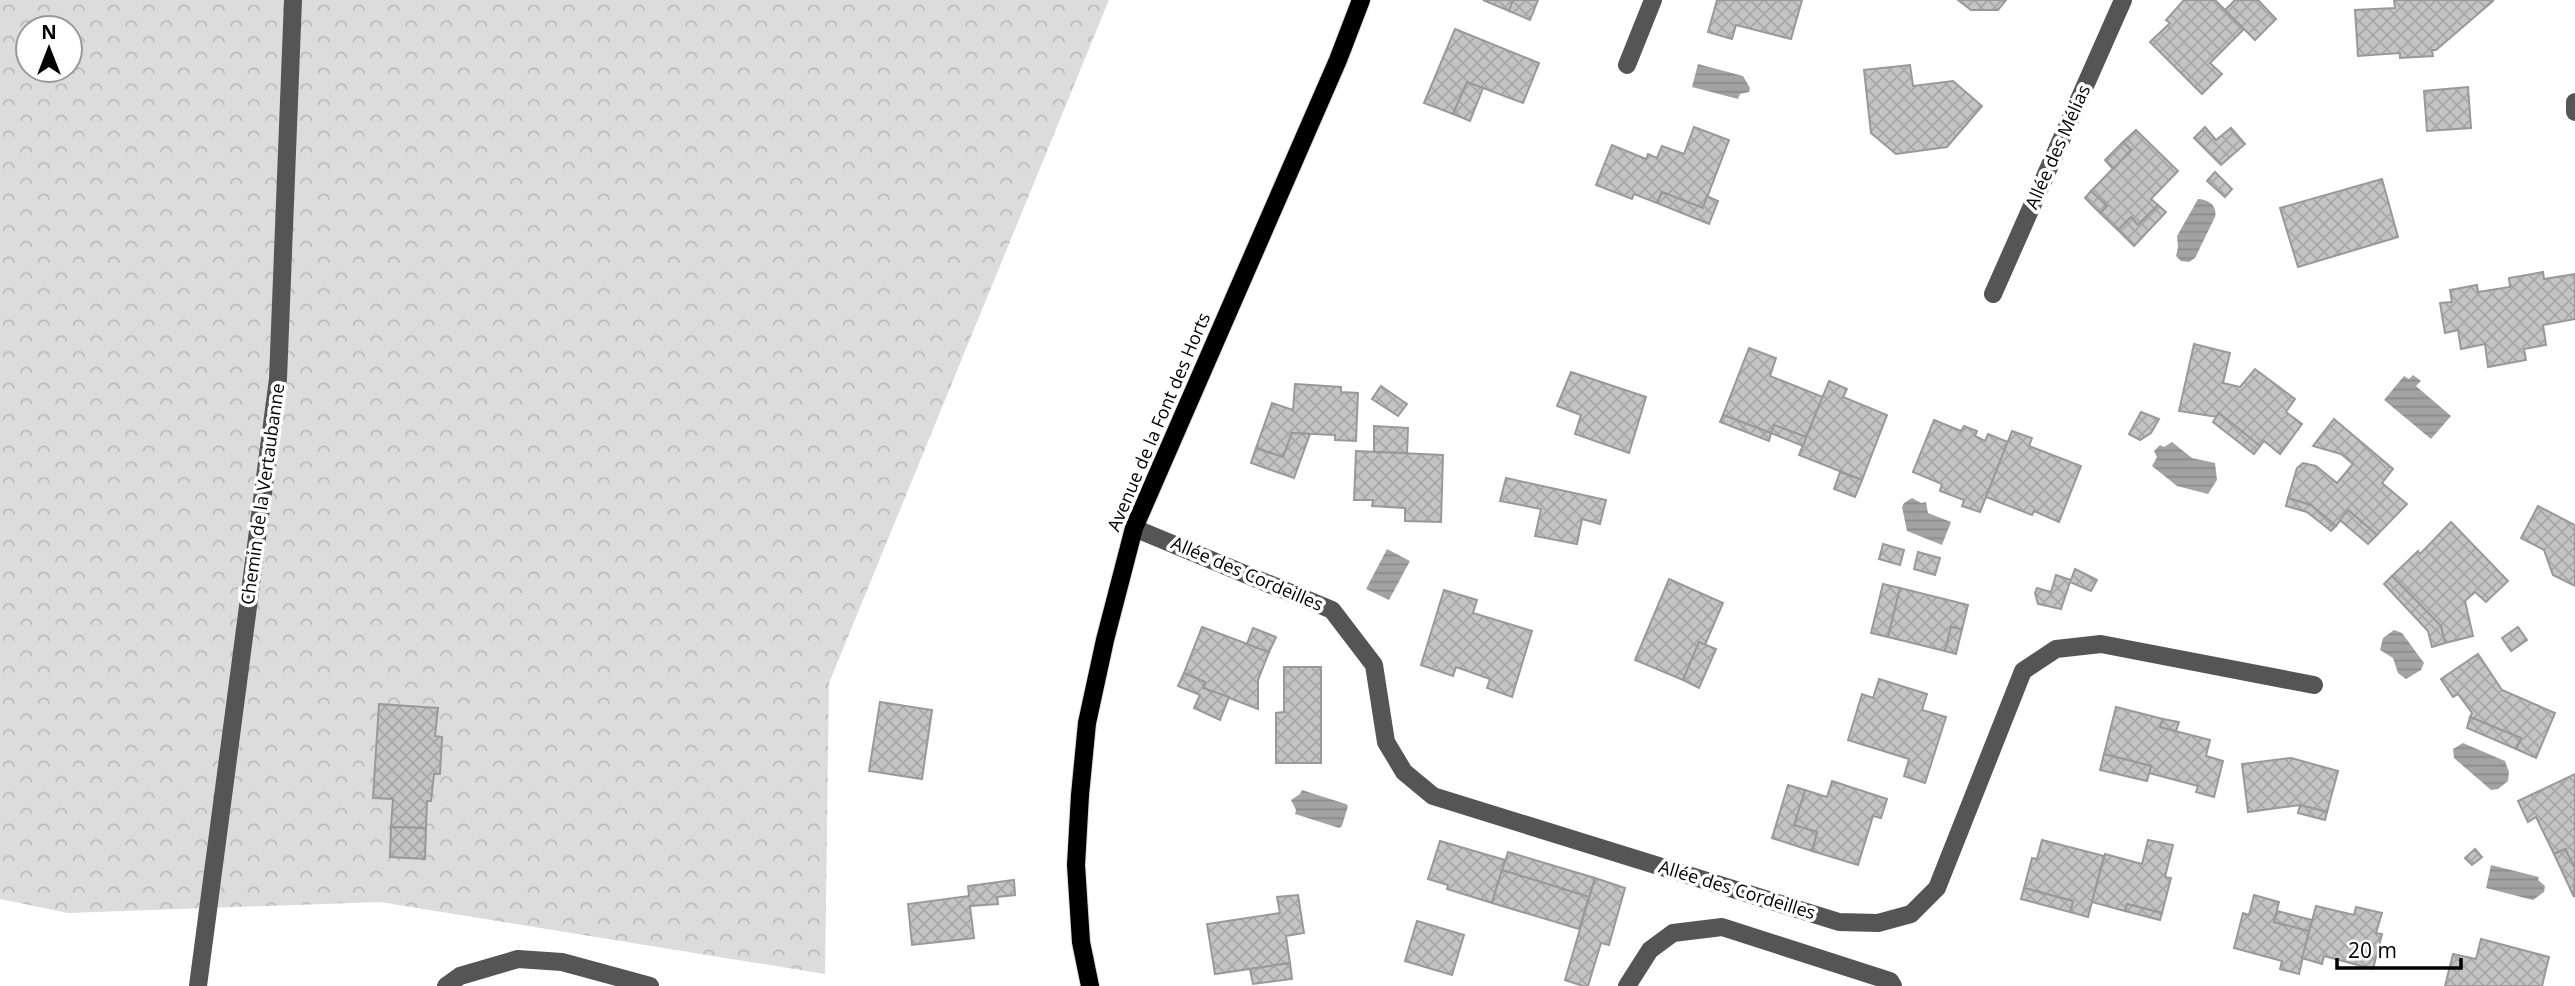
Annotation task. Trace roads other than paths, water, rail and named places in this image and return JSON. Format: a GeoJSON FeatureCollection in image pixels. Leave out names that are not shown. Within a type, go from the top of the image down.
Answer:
{"type":"FeatureCollection","features":[{"type":"Feature","properties":{"kind":"main road","name":"Avenue de la Font des Horts"},"geometry":{"type":"LineString","coordinates":[[1090,986],[1081,942],[1076,865],[1082,771],[1089,711],[1134,528],[1338,60],[1361,0]]}},
{"type":"Feature","properties":{"kind":"main road","name":"Avenue de la Font des Horts"},"geometry":{"type":"LineString","coordinates":[[1338,60],[1375,0]]}},
{"type":"Feature","properties":{"kind":"street","name":"Chemin de la Vertaubanne"},"geometry":{"type":"LineString","coordinates":[[198,986],[278,379],[293,0]]}},
{"type":"Feature","properties":{"kind":"street"},"geometry":{"type":"LineString","coordinates":[[1627,65],[1653,0]]}},
{"type":"Feature","properties":{"kind":"street","name":"Allée des Mélias"},"geometry":{"type":"LineString","coordinates":[[1993,294],[2123,0]]}},
{"type":"Feature","properties":{"kind":"street"},"geometry":{"type":"LineString","coordinates":[[2575,102],[2575,112]]}},
{"type":"Feature","properties":{"kind":"street","name":"Allée des Cordeilles"},"geometry":{"type":"LineString","coordinates":[[1134,528],[1332,610],[1374,665],[1386,742],[1404,772],[1433,796],[1839,922],[1878,923],[1911,914],[1937,888],[2023,671],[2056,649],[2101,644],[2314,685]]}},
{"type":"Feature","properties":{"kind":"street"},"geometry":{"type":"LineString","coordinates":[[1627,986],[1650,950],[1673,933],[1722,927],[1890,981],[1893,986]]}},
{"type":"Feature","properties":{"kind":"street"},"geometry":{"type":"LineString","coordinates":[[446,986],[460,976],[518,959],[562,962],[650,986]]}}]}
